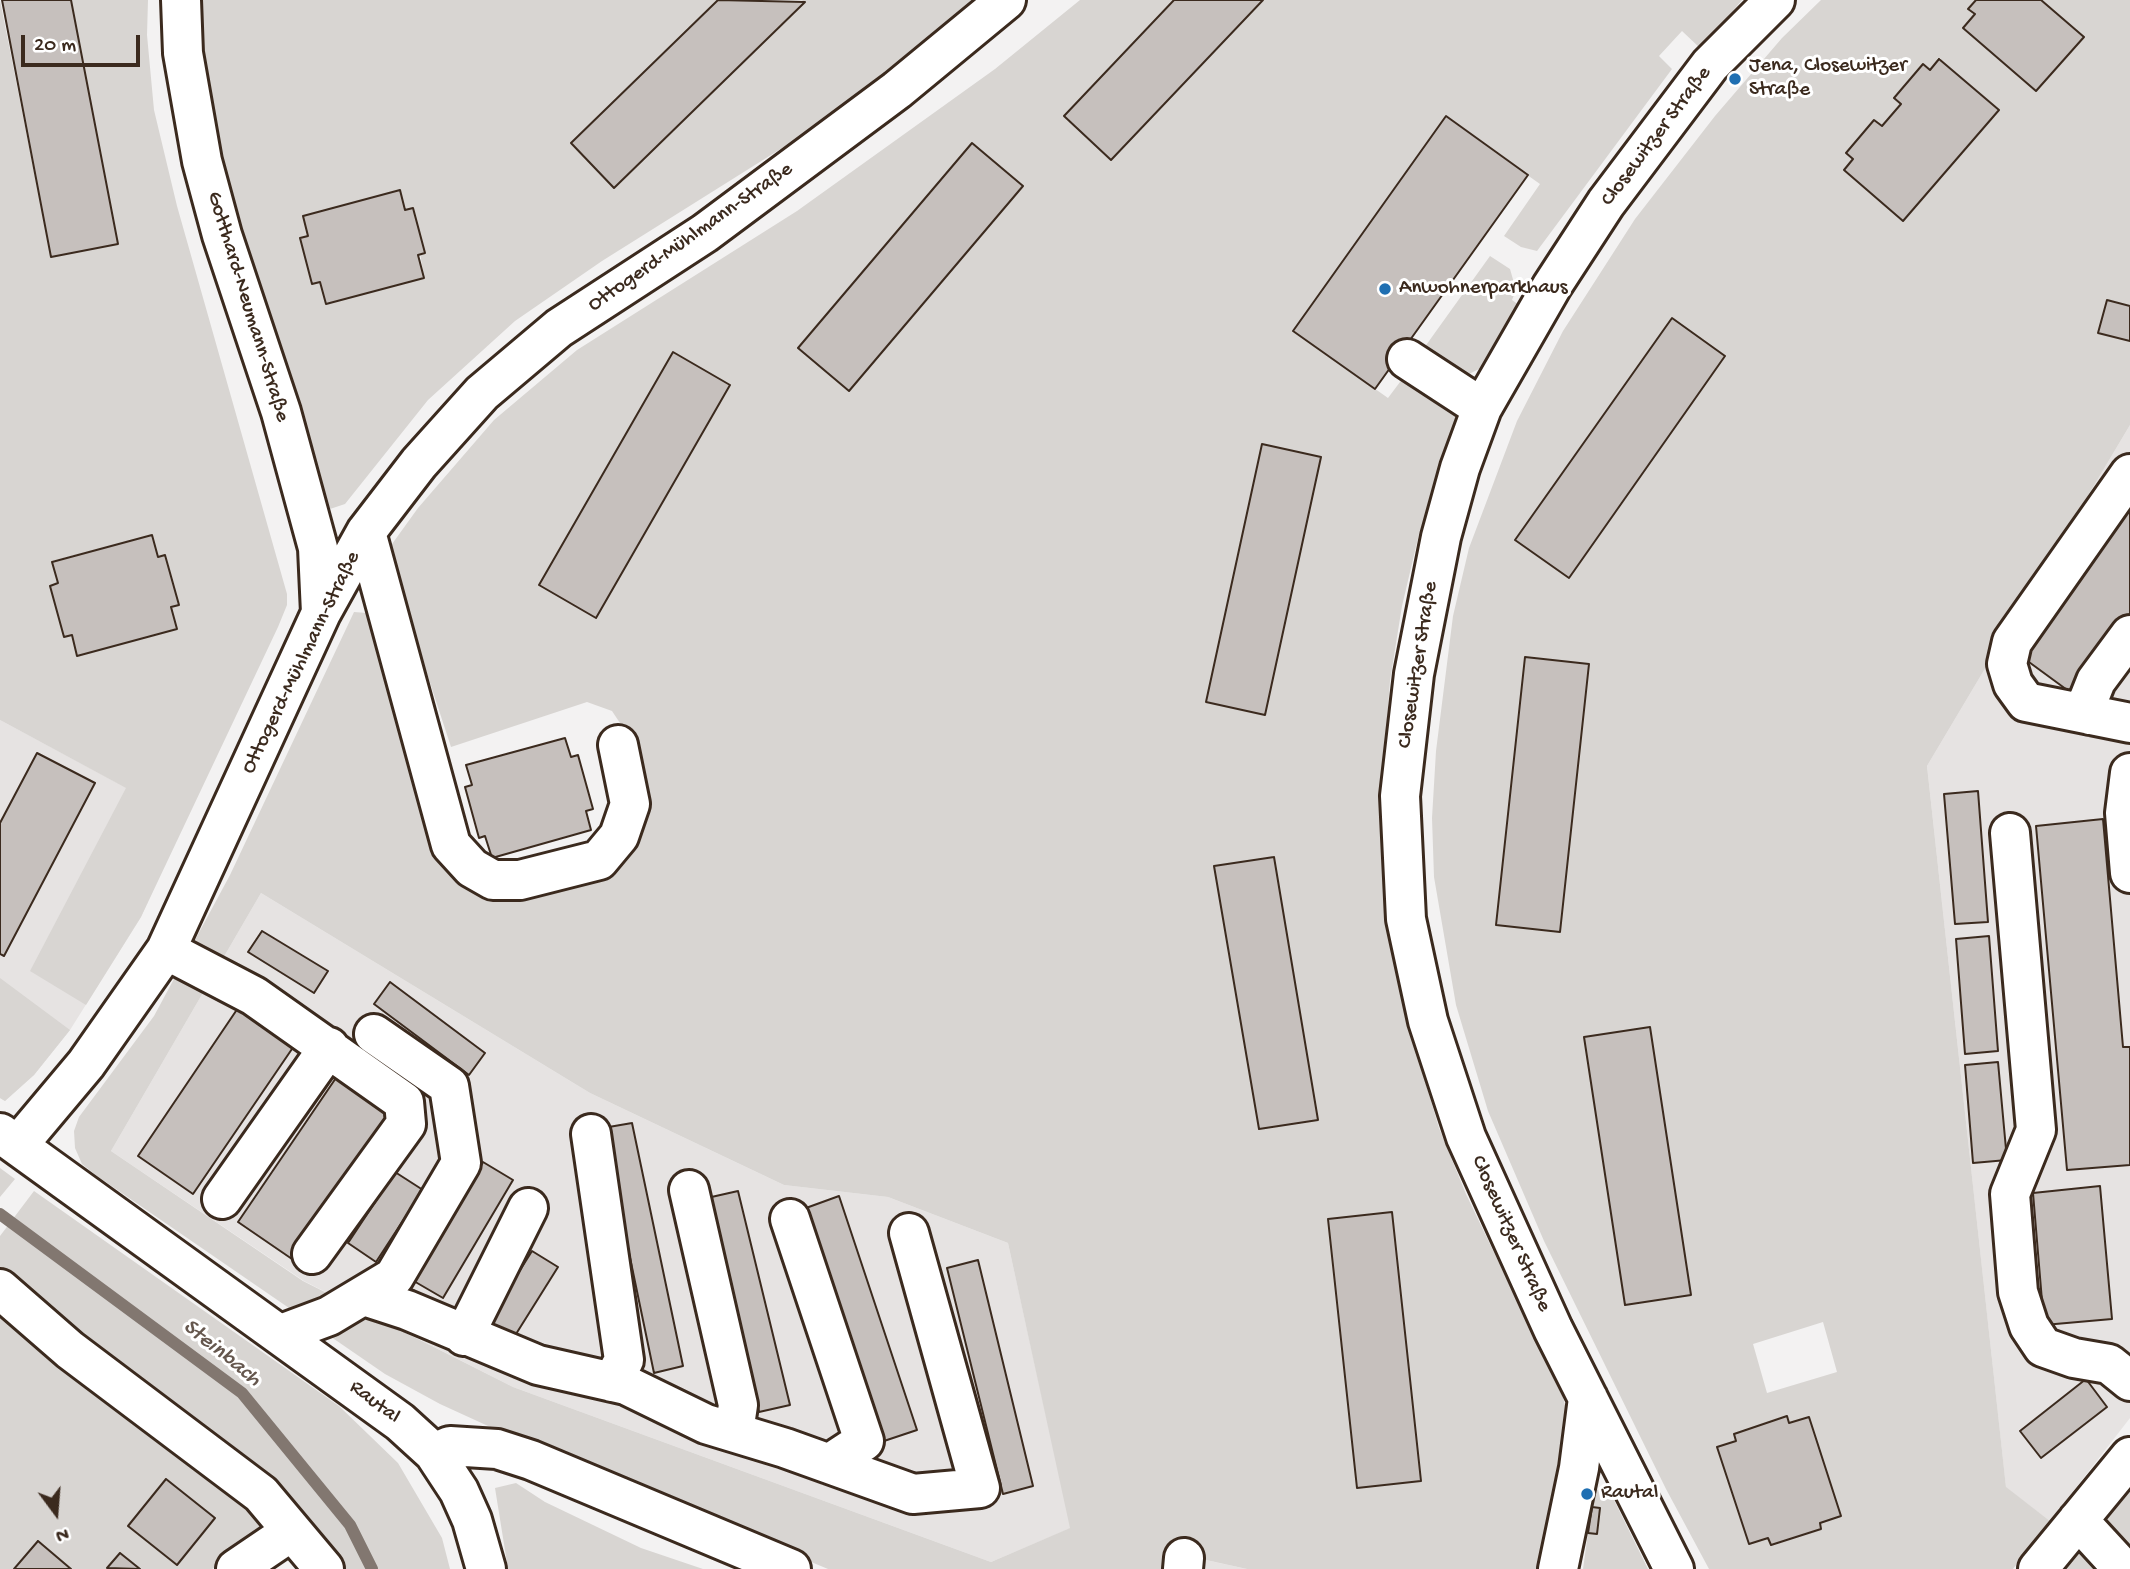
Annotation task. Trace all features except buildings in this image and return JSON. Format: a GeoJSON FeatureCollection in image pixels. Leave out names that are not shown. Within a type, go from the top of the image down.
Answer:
{"type":"FeatureCollection","features":[{"type":"Feature","properties":{"kind":"street","name":"Gotthard-Neumann-Straße"},"geometry":{"type":"LineString","coordinates":[[181,0],[183,53],[202,161],[222,235],[281,412],[318,548],[321,613]]}},
{"type":"Feature","properties":{"kind":"street","name":"Ottogerd-Mühlmann-Straße"},"geometry":{"type":"LineString","coordinates":[[9,1139],[86,1064],[166,950],[321,613],[366,532],[419,463],[482,393],[559,328],[705,233],[897,90],[1006,0]]}},
{"type":"Feature","properties":{"kind":"street","name":"Closewitzer Straße"},"geometry":{"type":"LineString","coordinates":[[1674,1569],[1553,1329],[1466,1137],[1428,1021],[1406,919],[1400,796],[1414,674],[1441,537],[1460,468],[1482,408],[1552,286],[1606,203],[1710,65],[1774,0]]}},
{"type":"Feature","properties":{"kind":"street"},"geometry":{"type":"LineString","coordinates":[[1407,359],[1482,408]]}},
{"type":"Feature","properties":{"kind":"street"},"geometry":{"type":"LineString","coordinates":[[2130,474],[2012,642],[2007,664],[2013,684],[2026,702],[2130,723]]}},
{"type":"Feature","properties":{"kind":"street"},"geometry":{"type":"LineString","coordinates":[[366,532],[451,845],[472,868],[494,880],[520,880],[599,860],[619,836],[630,804],[618,744]]}},
{"type":"Feature","properties":{"kind":"street"},"geometry":{"type":"LineString","coordinates":[[2090,715],[2088,701],[2096,681],[2130,635]]}},
{"type":"Feature","properties":{"kind":"street"},"geometry":{"type":"LineString","coordinates":[[2130,773],[2125,813],[2130,873]]}},
{"type":"Feature","properties":{"kind":"street"},"geometry":{"type":"LineString","coordinates":[[2010,832],[2036,1130],[2010,1194],[2018,1292],[2029,1326],[2043,1347],[2074,1358],[2109,1364],[2130,1381]]}},
{"type":"Feature","properties":{"kind":"street"},"geometry":{"type":"LineString","coordinates":[[166,950],[254,996],[404,1102],[406,1124],[312,1254]]}},
{"type":"Feature","properties":{"kind":"street"},"geometry":{"type":"LineString","coordinates":[[281,1334],[329,1316],[394,1277],[461,1163],[449,1086],[374,1034]]}},
{"type":"Feature","properties":{"kind":"street"},"geometry":{"type":"LineString","coordinates":[[222,1199],[329,1047]]}},
{"type":"Feature","properties":{"kind":"street"},"geometry":{"type":"LineString","coordinates":[[591,1134],[624,1360],[612,1382]]}},
{"type":"Feature","properties":{"kind":"street","name":"Rautal"},"geometry":{"type":"LineString","coordinates":[[9,1139],[400,1422],[433,1453],[459,1490],[472,1520],[486,1569]]}},
{"type":"Feature","properties":{"kind":"street"},"geometry":{"type":"LineString","coordinates":[[689,1190],[738,1405],[734,1433]]}},
{"type":"Feature","properties":{"kind":"street"},"geometry":{"type":"LineString","coordinates":[[464,1336],[528,1208]]}},
{"type":"Feature","properties":{"kind":"street"},"geometry":{"type":"LineString","coordinates":[[790,1219],[864,1441],[829,1464]]}},
{"type":"Feature","properties":{"kind":"street"},"geometry":{"type":"LineString","coordinates":[[363,1296],[407,1310],[538,1365],[626,1385],[706,1424],[913,1494],[980,1488],[909,1233]]}},
{"type":"Feature","properties":{"kind":"street"},"geometry":{"type":"LineString","coordinates":[[0,1289],[70,1350],[261,1494],[324,1569]]}},
{"type":"Feature","properties":{"kind":"street"},"geometry":{"type":"LineString","coordinates":[[1558,1569],[1579,1468],[1588,1398]]}},
{"type":"Feature","properties":{"kind":"street"},"geometry":{"type":"LineString","coordinates":[[433,1453],[450,1446],[498,1449],[531,1460],[791,1569]]}},
{"type":"Feature","properties":{"kind":"street"},"geometry":{"type":"LineString","coordinates":[[2038,1569],[2130,1457]]}},
{"type":"Feature","properties":{"kind":"street"},"geometry":{"type":"LineString","coordinates":[[2078,1520],[2123,1569]]}},
{"type":"Feature","properties":{"kind":"street"},"geometry":{"type":"LineString","coordinates":[[236,1569],[292,1531]]}},
{"type":"Feature","properties":{"kind":"shaded area"},"geometry":{"type":"Polygon","coordinates":[[[0,0],[51,257],[118,244],[71,0],[148,0],[147,35],[154,110],[177,206],[287,594],[287,605],[141,917],[86,1005],[30,971],[126,788],[0,720],[0,0]],[[152,535],[52,561],[58,583],[50,586],[64,637],[72,635],[77,656],[177,629],[171,607],[179,605],[166,555],[158,557],[152,535]]]}},
{"type":"Feature","properties":{"kind":"shaded area"},"geometry":{"type":"Polygon","coordinates":[[[195,0],[718,0],[571,143],[614,187],[803,0],[983,0],[938,37],[798,138],[602,261],[515,321],[428,400],[345,504],[321,512],[312,507],[198,80],[195,0]],[[400,190],[303,216],[308,236],[300,239],[312,283],[320,282],[326,304],[424,278],[413,208],[405,210],[400,190]]]}},
{"type":"Feature","properties":{"kind":"shaded area"},"geometry":{"type":"Polygon","coordinates":[[[1080,0],[1174,0],[1064,116],[1263,0],[1742,0],[1701,49],[1682,31],[1659,56],[1672,69],[1537,251],[1521,247],[1504,236],[1540,184],[1445,117],[1293,331],[1388,398],[1409,370],[1456,413],[1459,426],[1419,534],[1402,606],[1390,681],[1380,817],[1383,881],[1406,1017],[1439,1128],[1466,1194],[1563,1397],[1569,1422],[1540,1569],[1247,1569],[1165,1551],[1162,1569],[828,1569],[523,1442],[440,1404],[385,1374],[97,1176],[82,1164],[75,1148],[74,1131],[79,1117],[154,1016],[230,875],[354,612],[367,613],[439,836],[460,880],[623,851],[626,732],[612,711],[587,702],[451,747],[387,551],[418,508],[494,420],[577,350],[797,211],[995,69],[1080,0]],[[972,143],[798,348],[848,391],[1022,186],[972,143]],[[674,352],[539,585],[596,618],[730,385],[674,352]],[[1263,444],[1207,702],[1265,715],[1321,457],[1263,444]],[[1214,867],[1259,1129],[1317,1120],[1214,867]],[[261,893],[111,1151],[303,1281],[513,1387],[991,1562],[1070,1528],[1008,1243],[888,1197],[784,1185],[590,1093],[261,893]],[[1392,1212],[1328,1219],[1357,1488],[1421,1480],[1392,1212]]]}},
{"type":"Feature","properties":{"kind":"shaded area"},"geometry":{"type":"Polygon","coordinates":[[[1821,0],[1976,0],[1968,9],[1975,14],[1964,28],[2036,91],[2084,37],[2041,0],[2130,0],[2130,425],[1927,766],[2006,1487],[2050,1521],[2013,1569],[1709,1569],[1666,1489],[1544,1241],[1488,1111],[1456,1005],[1434,877],[1432,818],[1436,751],[1453,616],[1469,548],[1517,421],[1563,331],[1635,219],[1715,116],[1782,38],[1821,0]],[[1939,59],[1930,70],[1922,64],[1894,97],[1901,104],[1882,126],[1874,120],[1846,152],[1853,159],[1844,170],[1903,221],[1998,110],[1939,59]],[[1672,318],[1515,540],[1568,577],[1725,356],[1672,318]],[[1589,664],[1496,925],[1560,931],[1589,664]],[[1823,1322],[1753,1344],[1767,1393],[1837,1372],[1823,1322]],[[1787,1417],[1735,1434],[1736,1441],[1717,1447],[1749,1544],[1768,1538],[1771,1545],[1821,1528],[1787,1417]]]}},
{"type":"Feature","properties":{"kind":"shaded area"},"geometry":{"type":"Polygon","coordinates":[[[1490,256],[1510,269],[1516,290],[1512,300],[1519,305],[1487,365],[1463,377],[1419,355],[1490,256]]]}},
{"type":"Feature","properties":{"kind":"shaded area"},"geometry":{"type":"Polygon","coordinates":[[[2130,425],[2130,1418],[2050,1521],[2006,1488],[1927,766],[2130,425]]]}},
{"type":"Feature","properties":{"kind":"shaded area"},"geometry":{"type":"Polygon","coordinates":[[[0,720],[185,819],[141,917],[70,1030],[34,1075],[5,1101],[0,1098],[0,720]]]}},
{"type":"Feature","properties":{"kind":"shaded area"},"geometry":{"type":"Polygon","coordinates":[[[261,893],[590,1093],[784,1185],[888,1197],[1008,1243],[1071,1528],[991,1562],[513,1387],[304,1281],[111,1151],[261,893]]]}},
{"type":"Feature","properties":{"kind":"shaded area"},"geometry":{"type":"Polygon","coordinates":[[[0,978],[70,1030],[34,1075],[5,1101],[0,1098],[0,978]]]}},
{"type":"Feature","properties":{"kind":"shaded area"},"geometry":{"type":"Polygon","coordinates":[[[0,1168],[15,1179],[0,1197],[0,1168]]]}},
{"type":"Feature","properties":{"kind":"shaded area"},"geometry":{"type":"Polygon","coordinates":[[[34,1191],[339,1406],[398,1463],[442,1538],[450,1569],[345,1569],[340,1561],[0,1274],[0,1236],[34,1191]]]}},
{"type":"Feature","properties":{"kind":"shaded area"},"geometry":{"type":"Polygon","coordinates":[[[0,1299],[273,1527],[212,1569],[140,1569],[120,1553],[106,1569],[71,1569],[38,1541],[14,1569],[0,1569],[0,1299]]]}},
{"type":"Feature","properties":{"kind":"shaded area"},"geometry":{"type":"Polygon","coordinates":[[[516,1483],[545,1502],[641,1548],[703,1569],[508,1569],[495,1488],[516,1483]]]}},
{"type":"Feature","properties":{"kind":"shaded area"},"geometry":{"type":"Polygon","coordinates":[[[1607,1486],[1648,1569],[1583,1569],[1588,1533],[1599,1508],[1592,1507],[1594,1491],[1607,1486]]]}},
{"type":"Feature","properties":{"kind":"shaded area"},"geometry":{"type":"Polygon","coordinates":[[[2130,1487],[2130,1569],[2063,1569],[2078,1551],[2099,1556],[2102,1519],[2130,1487]]]}},
{"type":"Feature","properties":{"kind":"shaded area"},"geometry":{"type":"Polygon","coordinates":[[[1164,1551],[1247,1569],[1162,1569],[1164,1551]]]}},
{"type":"Feature","properties":{"kind":"waterway","name":"Steinbach"},"geometry":{"type":"LineString","coordinates":[[0,1214],[242,1393],[350,1525],[372,1569]]}},
{"type":"Feature","properties":{"kind":"place","name":"Jena, Closewitzer Straße"},"geometry":{"type":"Point","coordinates":[1735,79]}},
{"type":"Feature","properties":{"kind":"place","name":"Anwohnerparkhaus"},"geometry":{"type":"Point","coordinates":[1385,289]}},
{"type":"Feature","properties":{"kind":"place","name":"Rautal"},"geometry":{"type":"Point","coordinates":[1587,1494]}}]}
